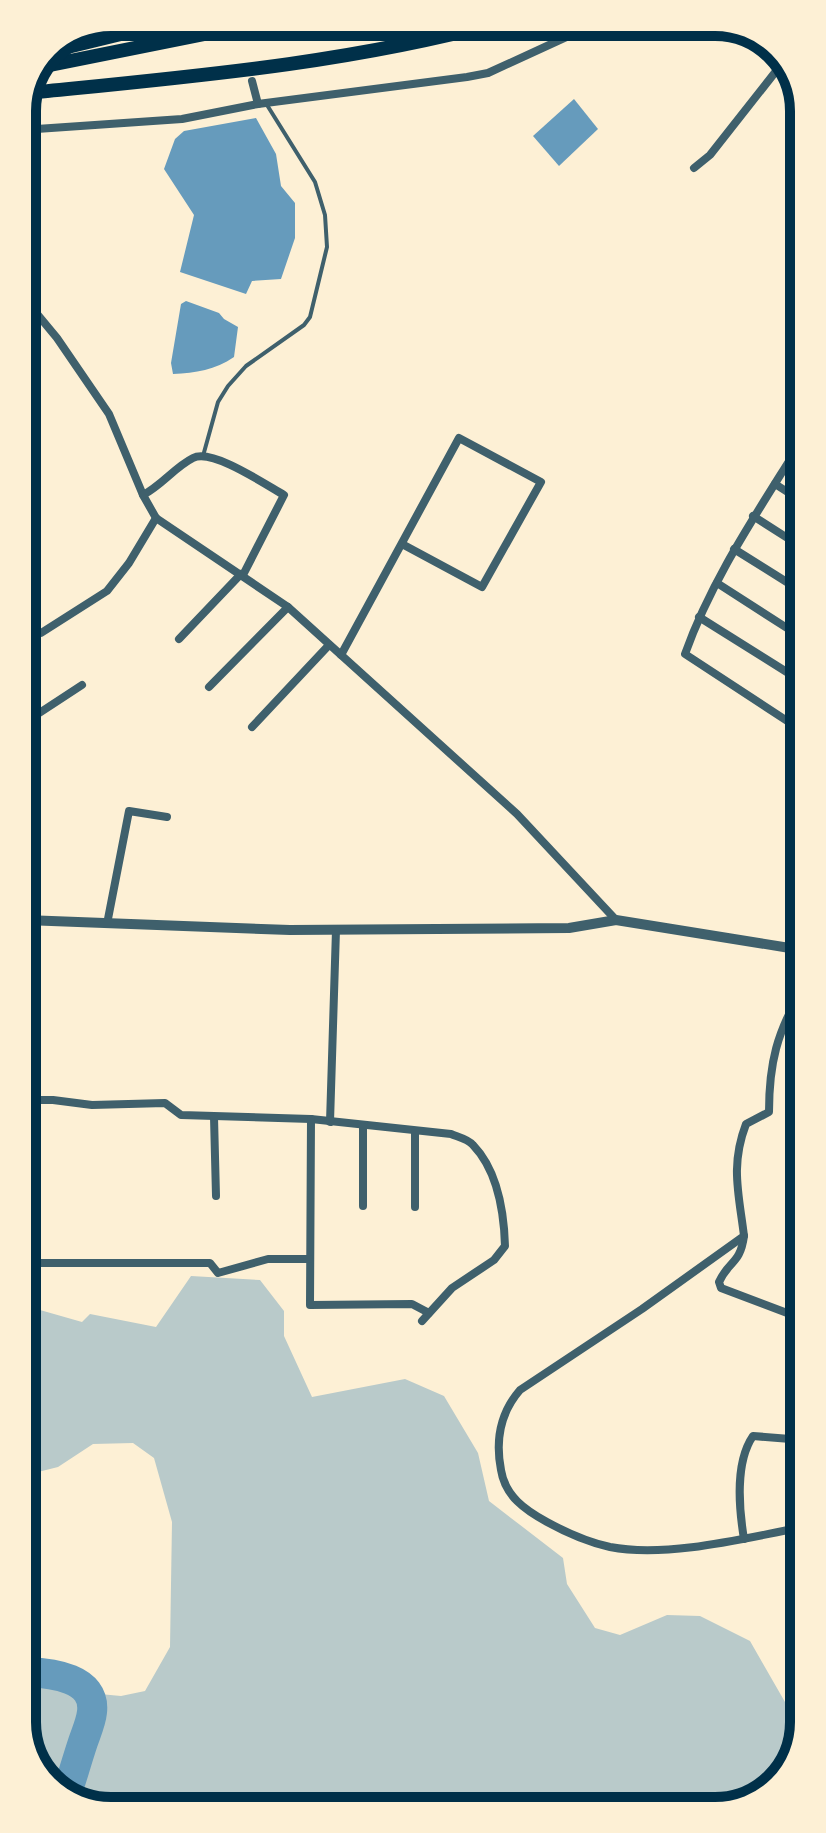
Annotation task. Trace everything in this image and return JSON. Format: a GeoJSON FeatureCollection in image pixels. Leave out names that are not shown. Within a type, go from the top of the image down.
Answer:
{"type":"FeatureCollection","features":[{"type":"Feature","properties":{"kind":"highway"},"geometry":{"type":"LineString","coordinates":[[79,44],[113,36]]}},
{"type":"Feature","properties":{"kind":"highway"},"geometry":{"type":"LineString","coordinates":[[53,64],[194,36]]}},
{"type":"Feature","properties":{"kind":"highway"},"geometry":{"type":"LineString","coordinates":[[39,92],[251,70],[434,36]]}},
{"type":"Feature","properties":{"kind":"street"},"geometry":{"type":"LineString","coordinates":[[36,129],[182,119],[262,104],[488,73],[569,36]]}},
{"type":"Feature","properties":{"kind":"street"},"geometry":{"type":"LineString","coordinates":[[694,168],[710,155],[777,70]]}},
{"type":"Feature","properties":{"kind":"street"},"geometry":{"type":"LineString","coordinates":[[252,81],[262,104]]}},
{"type":"Feature","properties":{"kind":"street"},"geometry":{"type":"LineString","coordinates":[[36,313],[109,414],[156,518],[288,607],[517,814],[616,920]]}},
{"type":"Feature","properties":{"kind":"street"},"geometry":{"type":"LineString","coordinates":[[341,655],[459,438],[541,482],[482,587],[402,544]]}},
{"type":"Feature","properties":{"kind":"street"},"geometry":{"type":"LineString","coordinates":[[143,495],[157,488],[194,457],[203,456],[221,461],[284,495],[242,575],[179,639]]}},
{"type":"Feature","properties":{"kind":"street"},"geometry":{"type":"LineString","coordinates":[[790,460],[734,549],[699,617],[685,654],[790,723]]}},
{"type":"Feature","properties":{"kind":"street"},"geometry":{"type":"LineString","coordinates":[[775,484],[790,494]]}},
{"type":"Feature","properties":{"kind":"street"},"geometry":{"type":"LineString","coordinates":[[753,516],[790,540]]}},
{"type":"Feature","properties":{"kind":"street"},"geometry":{"type":"LineString","coordinates":[[36,633],[41,633],[107,591],[129,563],[156,518]]}},
{"type":"Feature","properties":{"kind":"street"},"geometry":{"type":"LineString","coordinates":[[734,549],[790,584]]}},
{"type":"Feature","properties":{"kind":"street"},"geometry":{"type":"LineString","coordinates":[[717,583],[790,630]]}},
{"type":"Feature","properties":{"kind":"street"},"geometry":{"type":"LineString","coordinates":[[209,687],[288,607]]}},
{"type":"Feature","properties":{"kind":"street"},"geometry":{"type":"LineString","coordinates":[[699,617],[790,674]]}},
{"type":"Feature","properties":{"kind":"street"},"geometry":{"type":"LineString","coordinates":[[252,727],[329,645]]}},
{"type":"Feature","properties":{"kind":"street"},"geometry":{"type":"LineString","coordinates":[[36,715],[82,685]]}},
{"type":"Feature","properties":{"kind":"street"},"geometry":{"type":"LineString","coordinates":[[107,924],[129,811],[167,817]]}},
{"type":"Feature","properties":{"kind":"street"},"geometry":{"type":"LineString","coordinates":[[36,921],[336,930],[569,928],[616,920],[790,948]]}},
{"type":"Feature","properties":{"kind":"street"},"geometry":{"type":"LineString","coordinates":[[330,1122],[336,930]]}},
{"type":"Feature","properties":{"kind":"street"},"geometry":{"type":"LineString","coordinates":[[790,1010],[775,1047],[769,1076],[769,1112],[759,1120],[746,1124],[737,1147],[736,1165],[744,1236],[741,1255],[719,1282],[721,1288],[790,1314]]}},
{"type":"Feature","properties":{"kind":"street"},"geometry":{"type":"LineString","coordinates":[[36,1100],[92,1105],[165,1103],[181,1115],[311,1119],[363,1127],[451,1134],[473,1144],[501,1197],[504,1250],[465,1277],[422,1321]]}},
{"type":"Feature","properties":{"kind":"street"},"geometry":{"type":"LineString","coordinates":[[214,1117],[216,1196]]}},
{"type":"Feature","properties":{"kind":"street"},"geometry":{"type":"LineString","coordinates":[[311,1119],[310,1305],[412,1304],[429,1313]]}},
{"type":"Feature","properties":{"kind":"street"},"geometry":{"type":"LineString","coordinates":[[363,1127],[363,1206]]}},
{"type":"Feature","properties":{"kind":"street"},"geometry":{"type":"LineString","coordinates":[[415,1131],[415,1207]]}},
{"type":"Feature","properties":{"kind":"street"},"geometry":{"type":"LineString","coordinates":[[744,1236],[520,1390],[508,1404],[500,1425],[501,1472],[510,1495],[535,1515],[587,1541],[626,1549],[651,1550],[744,1539],[790,1530]]}},
{"type":"Feature","properties":{"kind":"street"},"geometry":{"type":"LineString","coordinates":[[36,1263],[210,1263],[218,1273],[268,1259],[309,1259]]}},
{"type":"Feature","properties":{"kind":"street"},"geometry":{"type":"LineString","coordinates":[[744,1539],[740,1479],[749,1441],[753,1436],[790,1439]]}},
{"type":"Feature","properties":{"kind":"lane"},"geometry":{"type":"LineString","coordinates":[[203,456],[218,402],[228,386],[246,366],[304,325],[310,317],[327,247],[327,225],[319,189],[262,104]]}},
{"type":"Feature","properties":{"kind":"shaded area"},"geometry":{"type":"Polygon","coordinates":[[[191,1276],[260,1280],[284,1311],[284,1336],[312,1397],[405,1379],[444,1396],[478,1453],[489,1501],[563,1558],[567,1584],[595,1628],[620,1635],[667,1615],[700,1616],[750,1641],[790,1709],[789,1736],[777,1763],[761,1781],[748,1789],[715,1797],[106,1797],[87,1793],[65,1781],[46,1759],[37,1736],[36,1667],[57,1690],[121,1696],[145,1691],[170,1647],[172,1522],[154,1458],[133,1443],[93,1444],[58,1467],[36,1472],[36,1309],[82,1322],[90,1314],[156,1327],[191,1276]]]}},
{"type":"Feature","properties":{"kind":"water"},"geometry":{"type":"Polygon","coordinates":[[[574,99],[598,129],[559,166],[533,136],[574,99]]]}},
{"type":"Feature","properties":{"kind":"water"},"geometry":{"type":"Polygon","coordinates":[[[256,118],[276,154],[281,186],[295,203],[295,238],[281,279],[252,281],[246,294],[180,272],[194,215],[164,169],[175,139],[184,131],[256,118]]]}},
{"type":"Feature","properties":{"kind":"water"},"geometry":{"type":"Polygon","coordinates":[[[186,301],[219,313],[238,327],[234,357],[205,370],[173,374],[171,363],[181,304],[186,301]]]}},
{"type":"Feature","properties":{"kind":"waterway"},"geometry":{"type":"LineString","coordinates":[[36,1673],[60,1676],[80,1685],[91,1701],[91,1720],[70,1784]]}}]}
